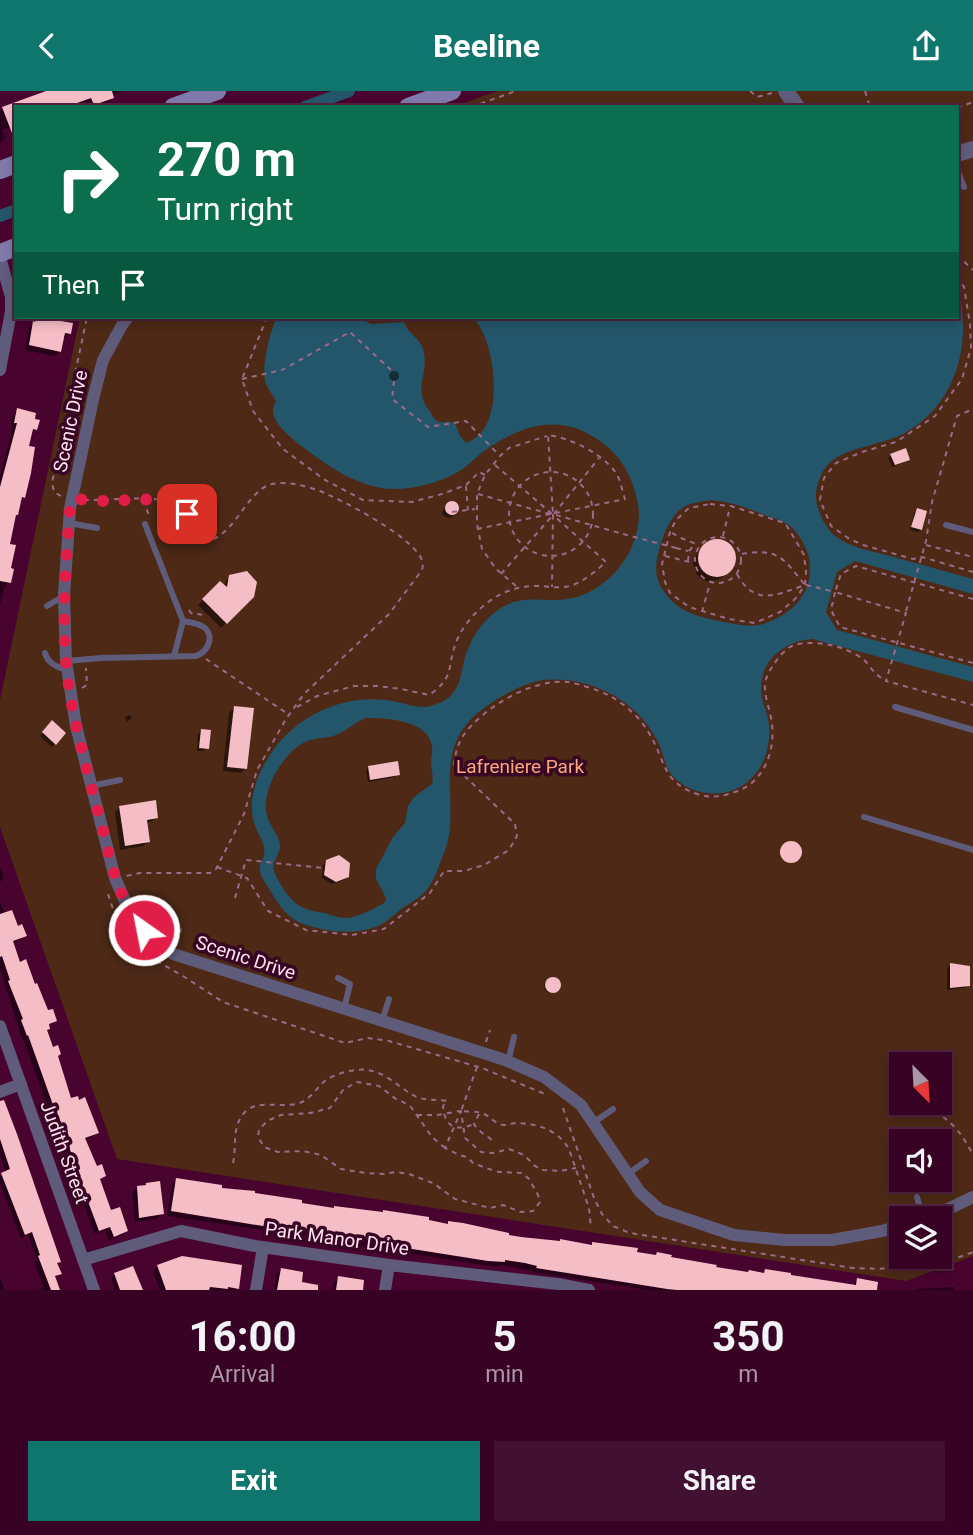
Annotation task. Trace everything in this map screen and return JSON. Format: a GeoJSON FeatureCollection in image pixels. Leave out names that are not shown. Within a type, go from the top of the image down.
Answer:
{"type":"FeatureCollection","features":[{"type":"Feature","properties":{"kind":"main road"},"geometry":{"type":"LineString","coordinates":[[414,105],[452,91]]}},
{"type":"Feature","properties":{"kind":"main road"},"geometry":{"type":"LineString","coordinates":[[178,105],[214,92]]}},
{"type":"Feature","properties":{"kind":"main road"},"geometry":{"type":"LineString","coordinates":[[196,105],[214,92]]}},
{"type":"Feature","properties":{"kind":"street"},"geometry":{"type":"LineString","coordinates":[[0,255],[11,297],[11,312],[0,370]]}},
{"type":"Feature","properties":{"kind":"street","name":"Scenic Drive"},"geometry":{"type":"LineString","coordinates":[[126,319],[103,360],[94,395],[70,508],[64,596],[67,665],[76,726],[115,878],[132,917],[156,943],[173,954],[483,1053],[544,1077],[581,1105],[640,1192],[660,1210],[734,1235],[785,1240],[832,1240],[889,1229]]}},
{"type":"Feature","properties":{"kind":"street","name":"Judith Street"},"geometry":{"type":"LineString","coordinates":[[0,1026],[94,1290]]}},
{"type":"Feature","properties":{"kind":"street"},"geometry":{"type":"LineString","coordinates":[[0,1092],[20,1084]]}},
{"type":"Feature","properties":{"kind":"street"},"geometry":{"type":"LineString","coordinates":[[952,1207],[973,1197]]}},
{"type":"Feature","properties":{"kind":"street","name":"Park Manor Drive"},"geometry":{"type":"LineString","coordinates":[[83,1260],[181,1231],[264,1247],[589,1290]]}},
{"type":"Feature","properties":{"kind":"street"},"geometry":{"type":"LineString","coordinates":[[256,1290],[264,1247]]}},
{"type":"Feature","properties":{"kind":"street"},"geometry":{"type":"LineString","coordinates":[[385,1290],[389,1265]]}},
{"type":"Feature","properties":{"kind":"lane"},"geometry":{"type":"LineString","coordinates":[[961,155],[964,187]]}},
{"type":"Feature","properties":{"kind":"lane"},"geometry":{"type":"LineString","coordinates":[[69,523],[97,529]]}},
{"type":"Feature","properties":{"kind":"lane"},"geometry":{"type":"LineString","coordinates":[[149,524],[183,621],[174,656]]}},
{"type":"Feature","properties":{"kind":"lane"},"geometry":{"type":"LineString","coordinates":[[946,525],[973,532]]}},
{"type":"Feature","properties":{"kind":"lane"},"geometry":{"type":"LineString","coordinates":[[47,605],[64,596]]}},
{"type":"Feature","properties":{"kind":"lane"},"geometry":{"type":"LineString","coordinates":[[45,653],[47,660],[61,669],[67,665],[100,658],[196,656],[203,653],[210,640],[205,628],[183,621]]}},
{"type":"Feature","properties":{"kind":"lane"},"geometry":{"type":"LineString","coordinates":[[895,707],[973,730]]}},
{"type":"Feature","properties":{"kind":"lane"},"geometry":{"type":"LineString","coordinates":[[92,786],[120,780]]}},
{"type":"Feature","properties":{"kind":"lane"},"geometry":{"type":"LineString","coordinates":[[864,817],[973,850]]}},
{"type":"Feature","properties":{"kind":"lane"},"geometry":{"type":"LineString","coordinates":[[164,948],[179,930]]}},
{"type":"Feature","properties":{"kind":"lane"},"geometry":{"type":"LineString","coordinates":[[338,978],[350,985],[344,1009]]}},
{"type":"Feature","properties":{"kind":"lane"},"geometry":{"type":"LineString","coordinates":[[382,1021],[389,999]]}},
{"type":"Feature","properties":{"kind":"lane"},"geometry":{"type":"LineString","coordinates":[[508,1062],[513,1037]]}},
{"type":"Feature","properties":{"kind":"lane"},"geometry":{"type":"LineString","coordinates":[[593,1123],[613,1109]]}},
{"type":"Feature","properties":{"kind":"lane"},"geometry":{"type":"LineString","coordinates":[[628,1174],[646,1161]]}},
{"type":"Feature","properties":{"kind":"lane"},"geometry":{"type":"LineString","coordinates":[[917,1197],[920,1206]]}},
{"type":"Feature","properties":{"kind":"path"},"geometry":{"type":"LineString","coordinates":[[477,105],[516,91]]}},
{"type":"Feature","properties":{"kind":"path"},"geometry":{"type":"LineString","coordinates":[[750,91],[757,97],[776,91]]}},
{"type":"Feature","properties":{"kind":"path"},"geometry":{"type":"LineString","coordinates":[[959,257],[973,270]]}},
{"type":"Feature","properties":{"kind":"path"},"geometry":{"type":"LineString","coordinates":[[959,279],[964,287],[972,324],[971,348],[962,379],[935,416],[896,442],[836,463],[824,478],[820,500],[831,526],[848,538],[863,545],[914,559],[973,572]]}},
{"type":"Feature","properties":{"kind":"path"},"geometry":{"type":"LineString","coordinates":[[87,319],[51,483],[58,496],[101,501],[161,499],[176,503],[187,514],[198,537],[204,542],[223,534],[259,491],[271,484],[292,484],[318,490],[385,526],[412,546],[423,562],[422,570],[389,614],[304,694],[289,715],[257,770],[244,814],[217,867],[210,873],[140,873],[115,878],[106,882],[114,912],[135,944],[150,957],[223,1002],[345,1043],[368,1038],[389,1041],[478,1067],[545,1093]]}},
{"type":"Feature","properties":{"kind":"path"},"geometry":{"type":"LineString","coordinates":[[266,319],[242,379],[253,411],[284,449],[326,480],[363,500],[412,502],[466,485],[479,472],[485,475]]}},
{"type":"Feature","properties":{"kind":"path"},"geometry":{"type":"LineString","coordinates":[[242,379],[282,370],[350,333],[391,370]]}},
{"type":"Feature","properties":{"kind":"path"},"geometry":{"type":"LineString","coordinates":[[394,381],[392,399],[428,427],[466,421],[500,456]]}},
{"type":"Feature","properties":{"kind":"path"},"geometry":{"type":"LineString","coordinates":[[886,681],[916,582],[932,502],[957,416],[973,409]]}},
{"type":"Feature","properties":{"kind":"path"},"geometry":{"type":"LineString","coordinates":[[548,435],[553,515],[552,587]]}},
{"type":"Feature","properties":{"kind":"path"},"geometry":{"type":"LineString","coordinates":[[477,530],[625,499],[618,476],[599,457],[571,441],[548,435],[509,448],[496,459],[477,494],[477,530],[482,549],[492,564],[518,588]]}},
{"type":"Feature","properties":{"kind":"path"},"geometry":{"type":"LineString","coordinates":[[501,574],[599,457]]}},
{"type":"Feature","properties":{"kind":"path"},"geometry":{"type":"LineString","coordinates":[[295,708],[317,696],[354,686],[389,687],[429,695],[447,678],[457,638],[469,620],[486,604],[503,592],[518,588],[569,586],[592,575],[606,562],[494,464]]}},
{"type":"Feature","properties":{"kind":"path"},"geometry":{"type":"LineString","coordinates":[[550,472],[559,472],[575,479],[584,489],[592,506],[592,525],[583,541],[576,548],[561,555],[534,553],[524,547],[510,523],[510,503],[514,494],[526,481],[550,472]]}},
{"type":"Feature","properties":{"kind":"path"},"geometry":{"type":"LineString","coordinates":[[466,485],[468,510]]}},
{"type":"Feature","properties":{"kind":"path"},"geometry":{"type":"LineString","coordinates":[[477,494],[689,551]]}},
{"type":"Feature","properties":{"kind":"path"},"geometry":{"type":"LineString","coordinates":[[143,499],[149,524]]}},
{"type":"Feature","properties":{"kind":"path"},"geometry":{"type":"LineString","coordinates":[[710,504],[731,506],[785,523],[804,555],[805,585],[796,598],[780,612],[755,623],[729,619],[689,607],[670,593],[665,582],[662,564],[670,532],[676,520],[689,508],[710,504]]}},
{"type":"Feature","properties":{"kind":"path"},"geometry":{"type":"LineString","coordinates":[[723,537],[731,506]]}},
{"type":"Feature","properties":{"kind":"path"},"geometry":{"type":"LineString","coordinates":[[452,512],[476,509]]}},
{"type":"Feature","properties":{"kind":"path"},"geometry":{"type":"LineString","coordinates":[[670,532],[700,545]]}},
{"type":"Feature","properties":{"kind":"path"},"geometry":{"type":"LineString","coordinates":[[723,537],[734,543],[742,561],[732,579],[718,584],[700,575],[695,557],[700,545],[710,538],[723,537]]}},
{"type":"Feature","properties":{"kind":"path"},"geometry":{"type":"LineString","coordinates":[[688,562],[689,551],[695,544]]}},
{"type":"Feature","properties":{"kind":"path"},"geometry":{"type":"LineString","coordinates":[[925,545],[973,557]]}},
{"type":"Feature","properties":{"kind":"path"},"geometry":{"type":"LineString","coordinates":[[741,554],[761,551],[776,554],[787,562],[805,585]]}},
{"type":"Feature","properties":{"kind":"path"},"geometry":{"type":"LineString","coordinates":[[664,556],[695,563]]}},
{"type":"Feature","properties":{"kind":"path"},"geometry":{"type":"LineString","coordinates":[[973,599],[856,566],[841,574],[831,610],[840,627],[973,663]]}},
{"type":"Feature","properties":{"kind":"path"},"geometry":{"type":"LineString","coordinates":[[737,574],[743,585],[755,595],[772,596],[805,585],[906,613]]}},
{"type":"Feature","properties":{"kind":"path"},"geometry":{"type":"LineString","coordinates":[[702,612],[710,582]]}},
{"type":"Feature","properties":{"kind":"path"},"geometry":{"type":"LineString","coordinates":[[187,607],[191,613],[204,615],[210,623]]}},
{"type":"Feature","properties":{"kind":"path"},"geometry":{"type":"LineString","coordinates":[[217,867],[247,878],[268,911],[306,930],[352,935],[384,929],[430,893],[444,871],[464,871],[484,865],[509,850],[517,836],[515,824],[454,766],[456,750],[478,718],[516,693],[545,684],[566,682],[607,694],[635,714],[649,732],[666,772],[673,780],[686,789],[709,797],[744,789],[763,771],[771,752],[773,735],[766,702],[765,679],[778,659],[793,645],[830,645],[865,661],[875,675],[886,681],[973,705]]}},
{"type":"Feature","properties":{"kind":"path"},"geometry":{"type":"LineString","coordinates":[[201,664],[211,654]]}},
{"type":"Feature","properties":{"kind":"path"},"geometry":{"type":"LineString","coordinates":[[206,659],[289,715]]}},
{"type":"Feature","properties":{"kind":"path"},"geometry":{"type":"LineString","coordinates":[[71,692],[79,691],[87,685],[86,667]]}},
{"type":"Feature","properties":{"kind":"path"},"geometry":{"type":"LineString","coordinates":[[235,898],[246,860],[323,868]]}},
{"type":"Feature","properties":{"kind":"path"},"geometry":{"type":"LineString","coordinates":[[446,1148],[490,1030]]}},
{"type":"Feature","properties":{"kind":"path"},"geometry":{"type":"LineString","coordinates":[[233,1163],[235,1129],[248,1109],[302,1102],[328,1079],[350,1071],[368,1070],[392,1080],[416,1097],[447,1101],[443,1106],[444,1113],[446,1120],[454,1127],[464,1128],[474,1124],[479,1113]]}},
{"type":"Feature","properties":{"kind":"path"},"geometry":{"type":"LineString","coordinates":[[357,1082],[379,1086],[411,1107],[432,1137],[446,1148],[486,1168],[499,1172],[522,1173],[529,1179],[540,1202],[533,1211],[521,1212],[503,1205],[478,1205],[455,1199],[433,1183],[408,1174],[366,1173],[341,1169],[321,1155],[264,1147],[258,1137],[259,1130],[267,1121],[281,1115],[310,1113],[330,1108],[343,1090],[357,1082]]}},
{"type":"Feature","properties":{"kind":"path"},"geometry":{"type":"LineString","coordinates":[[562,1106],[602,1214],[613,1226],[630,1233],[853,1268],[886,1269],[940,1264],[973,1252]]}},
{"type":"Feature","properties":{"kind":"path"},"geometry":{"type":"LineString","coordinates":[[461,1111],[466,1137],[481,1152],[493,1153],[509,1149],[524,1155],[543,1170],[576,1168]]}},
{"type":"Feature","properties":{"kind":"path"},"geometry":{"type":"LineString","coordinates":[[416,1115],[461,1111],[479,1113],[503,1125],[517,1123],[540,1126],[555,1133],[569,1149],[589,1207],[591,1229]]}},
{"type":"Feature","properties":{"kind":"path"},"geometry":{"type":"LineString","coordinates":[[940,1115],[959,1130],[973,1155]]}},
{"type":"Feature","properties":{"kind":"path"},"geometry":{"type":"LineString","coordinates":[[474,1124],[477,1130],[494,1142]]}},
{"type":"Feature","properties":{"kind":"green space","name":"Lafreniere Park"},"geometry":{"type":"Polygon","coordinates":[[[497,91],[973,91],[973,1256],[952,1264],[952,1206],[889,1206],[889,1269],[938,1269],[906,1281],[117,1159],[0,827],[0,700],[80,319],[959,319],[959,105],[458,105],[497,91]]]}},
{"type":"Feature","properties":{"kind":"water"},"geometry":{"type":"Polygon","coordinates":[[[959,292],[963,327],[957,369],[937,406],[903,434],[833,460],[821,475],[816,498],[827,527],[835,536],[848,543],[973,579],[973,594],[855,561],[837,572],[826,612],[837,630],[973,667],[973,682],[812,639],[792,644],[770,661],[762,679],[761,694],[768,719],[769,739],[760,768],[738,788],[719,793],[689,788],[673,776],[646,723],[612,694],[568,680],[531,683],[484,708],[469,721],[460,734],[451,762],[449,837],[436,873],[425,892],[375,927],[341,932],[300,923],[274,898],[261,875],[264,847],[253,817],[256,784],[265,762],[278,744],[300,723],[313,715],[355,700],[391,701],[422,707],[444,701],[456,689],[470,643],[488,618],[515,602],[567,599],[597,588],[621,565],[636,536],[638,504],[627,471],[604,444],[574,428],[544,425],[529,428],[499,441],[454,474],[420,486],[394,489],[358,481],[335,469],[289,436],[276,421],[273,409],[276,401],[267,386],[264,373],[267,348],[276,319],[362,319],[371,324],[404,322],[424,353],[421,389],[424,403],[437,421],[455,423],[466,443],[478,435],[487,424],[493,398],[493,369],[481,329],[474,319],[959,319],[959,292]],[[711,500],[692,504],[675,514],[659,550],[656,569],[658,580],[669,598],[688,612],[735,624],[761,625],[787,612],[802,597],[810,577],[808,554],[800,537],[780,520],[726,502],[711,500]],[[366,718],[334,736],[307,741],[291,752],[277,770],[268,791],[267,816],[280,846],[273,867],[276,876],[290,898],[311,911],[350,918],[385,902],[386,898],[376,879],[376,869],[393,837],[405,823],[408,806],[414,797],[432,784],[432,746],[429,737],[415,726],[366,718]]]}},
{"type":"Feature","properties":{"kind":"building"},"geometry":{"type":"Polygon","coordinates":[[[46,91],[112,91],[114,98],[94,105],[91,98],[72,105],[14,105],[14,138],[2,107],[46,91]]]}},
{"type":"Feature","properties":{"kind":"building"},"geometry":{"type":"Polygon","coordinates":[[[36,319],[48,319],[73,323],[71,334],[65,333],[61,352],[29,345],[33,321],[36,319]]]}},
{"type":"Feature","properties":{"kind":"building"},"geometry":{"type":"Polygon","coordinates":[[[17,408],[36,413],[35,419],[40,420],[37,430],[33,429],[29,446],[35,447],[31,473],[25,498],[22,497],[16,515],[10,544],[16,545],[11,583],[0,581],[0,487],[17,423],[14,423],[17,408]]]}},
{"type":"Feature","properties":{"kind":"building"},"geometry":{"type":"Polygon","coordinates":[[[906,448],[910,460],[895,465],[890,454],[906,448]]]}},
{"type":"Feature","properties":{"kind":"building"},"geometry":{"type":"Polygon","coordinates":[[[449,501],[455,501],[459,508],[455,515],[449,515],[445,511],[445,505],[449,501]]]}},
{"type":"Feature","properties":{"kind":"building"},"geometry":{"type":"Polygon","coordinates":[[[917,508],[927,511],[922,530],[911,527],[917,508]]]}},
{"type":"Feature","properties":{"kind":"building"},"geometry":{"type":"Polygon","coordinates":[[[717,539],[731,544],[736,558],[731,572],[717,577],[703,572],[698,558],[703,544],[717,539]]]}},
{"type":"Feature","properties":{"kind":"building"},"geometry":{"type":"Polygon","coordinates":[[[247,571],[257,582],[254,597],[227,624],[202,599],[220,581],[227,587],[229,575],[247,571]]]}},
{"type":"Feature","properties":{"kind":"building"},"geometry":{"type":"Polygon","coordinates":[[[234,706],[254,708],[247,769],[227,767],[234,706]]]}},
{"type":"Feature","properties":{"kind":"building"},"geometry":{"type":"Polygon","coordinates":[[[52,720],[66,733],[56,745],[42,732],[52,720]]]}},
{"type":"Feature","properties":{"kind":"building"},"geometry":{"type":"Polygon","coordinates":[[[201,729],[211,730],[209,749],[199,748],[201,729]]]}},
{"type":"Feature","properties":{"kind":"building"},"geometry":{"type":"Polygon","coordinates":[[[398,761],[400,775],[370,780],[368,766],[398,761]]]}},
{"type":"Feature","properties":{"kind":"building"},"geometry":{"type":"Polygon","coordinates":[[[156,800],[158,818],[147,820],[150,842],[125,846],[119,806],[156,800]]]}},
{"type":"Feature","properties":{"kind":"building"},"geometry":{"type":"Polygon","coordinates":[[[791,841],[799,844],[802,852],[799,860],[791,863],[783,860],[780,852],[783,844],[791,841]]]}},
{"type":"Feature","properties":{"kind":"building"},"geometry":{"type":"Polygon","coordinates":[[[339,855],[350,863],[349,877],[336,882],[324,875],[326,860],[339,855]]]}},
{"type":"Feature","properties":{"kind":"building"},"geometry":{"type":"Polygon","coordinates":[[[12,910],[18,926],[22,924],[27,936],[13,941],[20,962],[26,959],[48,1010],[53,1009],[57,1021],[49,1024],[50,1029],[47,1030],[53,1047],[58,1045],[61,1054],[58,1056],[71,1098],[78,1096],[79,1100],[85,1097],[99,1133],[85,1138],[97,1166],[102,1164],[106,1176],[100,1179],[111,1210],[120,1207],[128,1231],[114,1237],[110,1227],[99,1231],[21,1020],[23,1019],[8,981],[10,980],[2,956],[0,957],[0,914],[12,910]]]}},
{"type":"Feature","properties":{"kind":"building"},"geometry":{"type":"Polygon","coordinates":[[[950,963],[970,966],[970,986],[950,988],[950,963]]]}},
{"type":"Feature","properties":{"kind":"building"},"geometry":{"type":"Polygon","coordinates":[[[550,977],[556,977],[561,985],[559,991],[550,993],[545,988],[545,982],[550,977]]]}},
{"type":"Feature","properties":{"kind":"building"},"geometry":{"type":"Polygon","coordinates":[[[4,1100],[61,1262],[57,1263],[62,1274],[55,1276],[60,1290],[51,1290],[32,1232],[25,1235],[1,1173],[10,1169],[0,1139],[0,1101],[4,1100]]]}},
{"type":"Feature","properties":{"kind":"building"},"geometry":{"type":"Polygon","coordinates":[[[176,1178],[334,1208],[383,1210],[429,1217],[429,1220],[448,1224],[448,1221],[463,1223],[521,1237],[638,1248],[637,1252],[656,1255],[657,1252],[748,1272],[764,1273],[765,1269],[856,1285],[857,1278],[878,1282],[877,1290],[667,1289],[536,1268],[537,1266],[525,1263],[488,1261],[349,1239],[298,1228],[275,1228],[171,1211],[176,1178]]]}},
{"type":"Feature","properties":{"kind":"building"},"geometry":{"type":"Polygon","coordinates":[[[160,1181],[164,1214],[139,1218],[137,1186],[160,1181]]]}},
{"type":"Feature","properties":{"kind":"building"},"geometry":{"type":"Polygon","coordinates":[[[182,1256],[242,1265],[239,1289],[210,1287],[209,1290],[166,1290],[157,1265],[182,1256]]]}},
{"type":"Feature","properties":{"kind":"building"},"geometry":{"type":"Polygon","coordinates":[[[133,1266],[143,1290],[120,1290],[114,1273],[133,1266]]]}},
{"type":"Feature","properties":{"kind":"building"},"geometry":{"type":"Polygon","coordinates":[[[281,1268],[303,1272],[302,1282],[318,1285],[318,1290],[277,1290],[281,1268]]]}},
{"type":"Feature","properties":{"kind":"building"},"geometry":{"type":"Polygon","coordinates":[[[338,1276],[364,1280],[363,1290],[336,1290],[338,1276]]]}},
{"type":"Feature","properties":{"kind":"waterway"},"geometry":{"type":"LineString","coordinates":[[310,105],[349,91]]}},
{"type":"Feature","properties":{"kind":"waterway"},"geometry":{"type":"LineString","coordinates":[[0,216],[14,211]]}},
{"type":"Feature","properties":{"kind":"route"},"geometry":{"type":"LineString","coordinates":[[144,930],[132,917],[115,878],[76,726],[66,661],[64,596],[70,508],[73,499],[161,499],[176,503],[187,514]]}}]}
